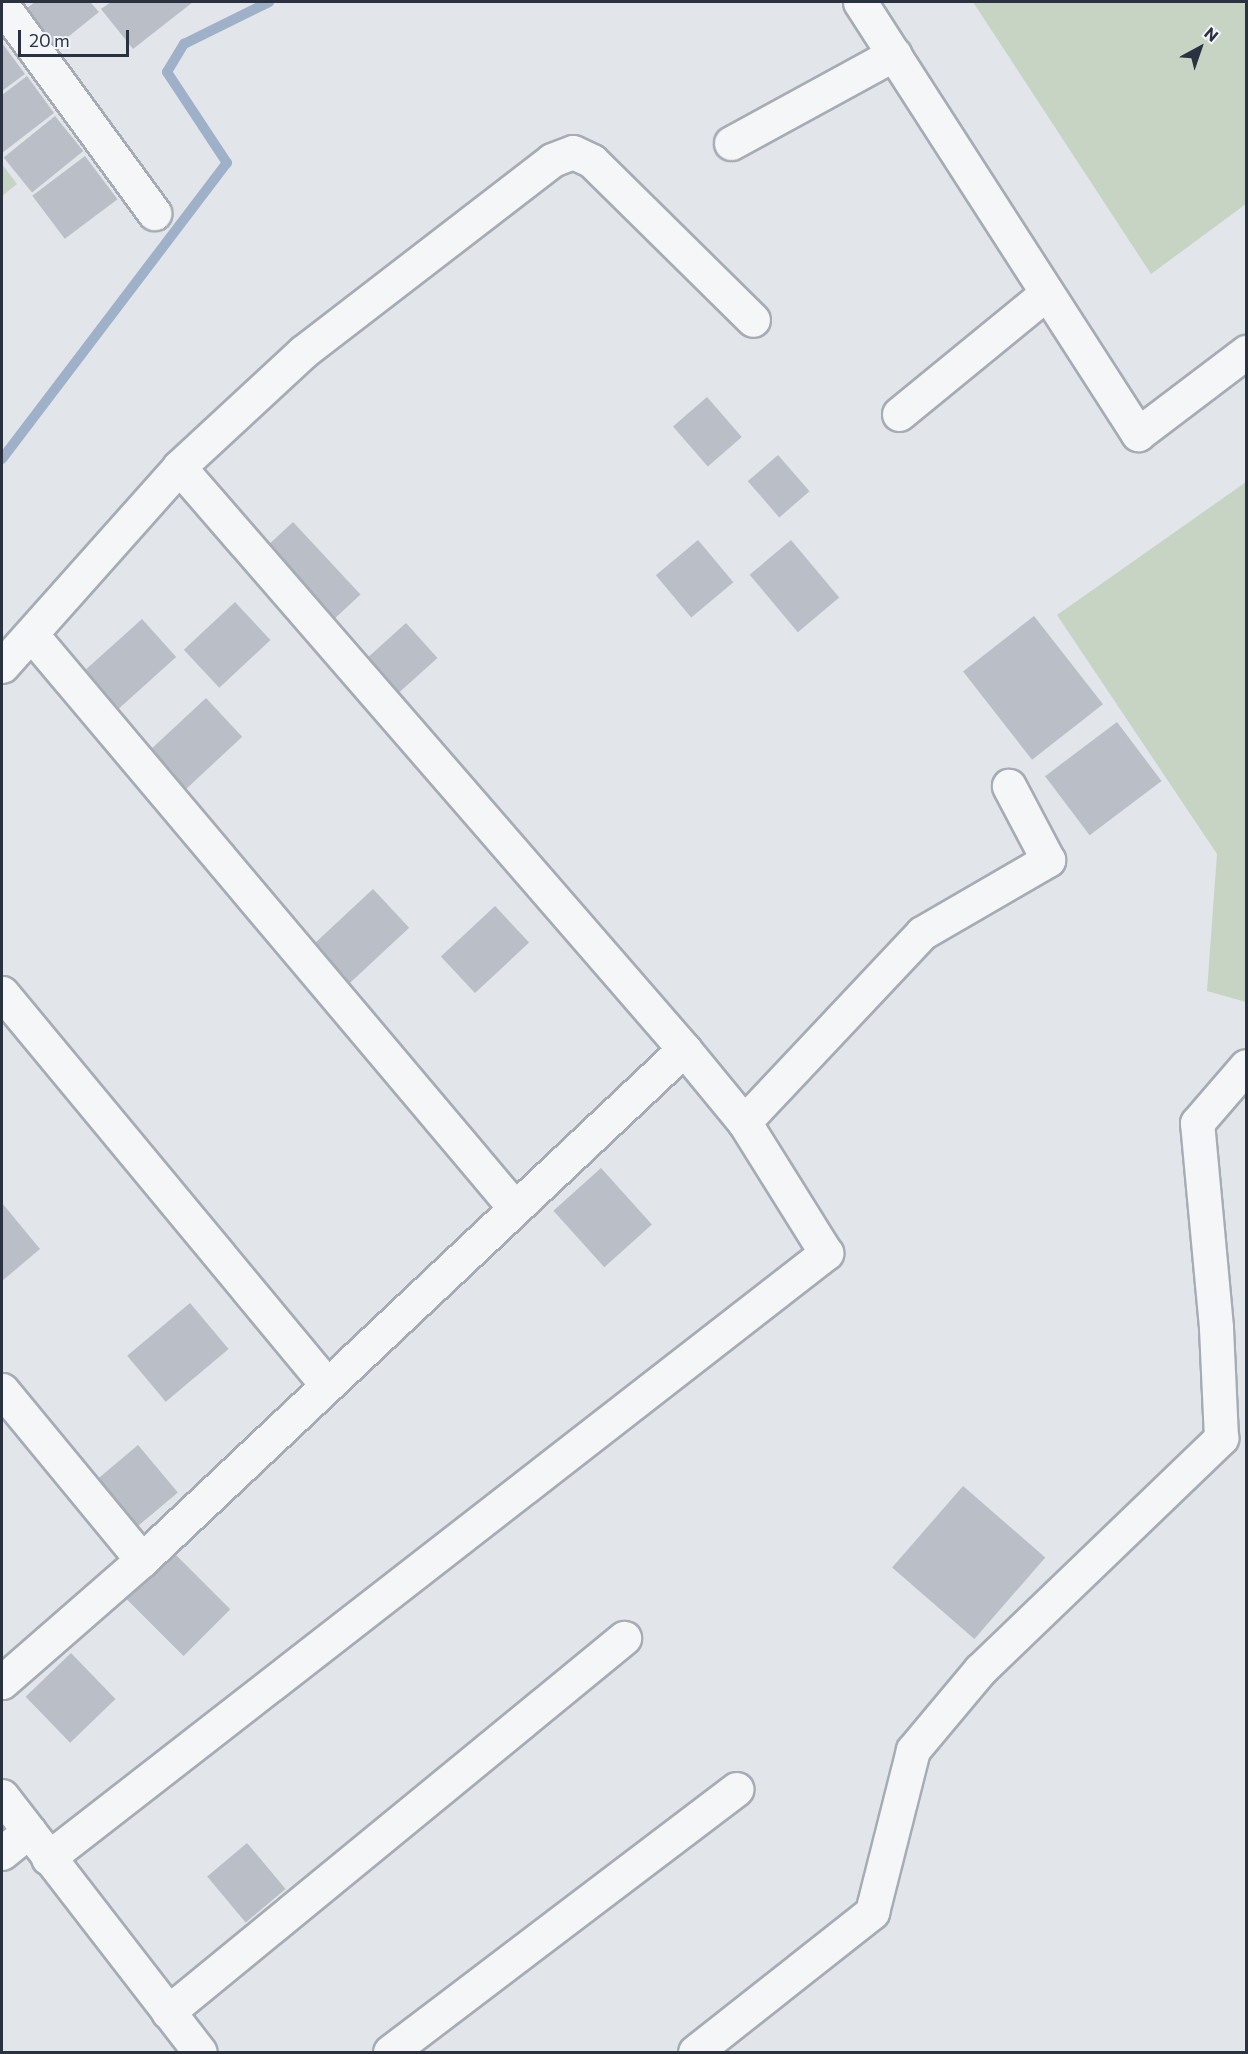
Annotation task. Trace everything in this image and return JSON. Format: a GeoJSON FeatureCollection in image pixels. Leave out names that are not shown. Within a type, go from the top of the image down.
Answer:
{"type":"FeatureCollection","features":[{"type":"Feature","properties":{"kind":"street"},"geometry":{"type":"LineString","coordinates":[[860,2],[1138,434],[1246,352]]}},
{"type":"Feature","properties":{"kind":"street"},"geometry":{"type":"LineString","coordinates":[[2,5],[154,213]]}},
{"type":"Feature","properties":{"kind":"street"},"geometry":{"type":"LineString","coordinates":[[731,143],[894,54]]}},
{"type":"Feature","properties":{"kind":"street"},"geometry":{"type":"LineString","coordinates":[[2,666],[179,467],[303,352],[552,159],[573,152],[592,161],[753,320]]}},
{"type":"Feature","properties":{"kind":"street"},"geometry":{"type":"LineString","coordinates":[[899,414],[1047,293]]}},
{"type":"Feature","properties":{"kind":"street"},"geometry":{"type":"LineString","coordinates":[[48,1858],[826,1253],[744,1122],[684,1049],[179,467]]}},
{"type":"Feature","properties":{"kind":"street"},"geometry":{"type":"LineString","coordinates":[[31,634],[514,1207]]}},
{"type":"Feature","properties":{"kind":"street"},"geometry":{"type":"LineString","coordinates":[[744,1122],[922,933],[1048,860],[1009,786]]}},
{"type":"Feature","properties":{"kind":"street"},"geometry":{"type":"LineString","coordinates":[[2,993],[327,1385]]}},
{"type":"Feature","properties":{"kind":"street"},"geometry":{"type":"LineString","coordinates":[[2,1682],[142,1560],[684,1049]]}},
{"type":"Feature","properties":{"kind":"street"},"geometry":{"type":"LineString","coordinates":[[695,2052],[872,1912],[913,1750],[980,1670],[1221,1438],[1216,1327],[1197,1123],[1246,1066]]}},
{"type":"Feature","properties":{"kind":"street"},"geometry":{"type":"LineString","coordinates":[[2,1390],[142,1560]]}},
{"type":"Feature","properties":{"kind":"street"},"geometry":{"type":"LineString","coordinates":[[168,2013],[624,1638]]}},
{"type":"Feature","properties":{"kind":"street"},"geometry":{"type":"LineString","coordinates":[[390,2052],[737,1789]]}},
{"type":"Feature","properties":{"kind":"street"},"geometry":{"type":"LineString","coordinates":[[2,1796],[200,2052]]}},
{"type":"Feature","properties":{"kind":"street"},"geometry":{"type":"LineString","coordinates":[[2,1853],[30,1831]]}},
{"type":"Feature","properties":{"kind":"green space"},"geometry":{"type":"Polygon","coordinates":[[[973,2],[1246,2],[1246,204],[1151,274],[973,2]]]}},
{"type":"Feature","properties":{"kind":"green space"},"geometry":{"type":"Polygon","coordinates":[[[2,164],[17,184],[2,196],[2,164]]]}},
{"type":"Feature","properties":{"kind":"green space"},"geometry":{"type":"Polygon","coordinates":[[[1246,482],[1246,1002],[1207,991],[1217,854],[1057,615],[1246,482]]]}},
{"type":"Feature","properties":{"kind":"building"},"geometry":{"type":"Polygon","coordinates":[[[35,2],[90,2],[99,12],[53,49],[23,11],[35,2]]]}},
{"type":"Feature","properties":{"kind":"building"},"geometry":{"type":"Polygon","coordinates":[[[111,2],[193,2],[133,49],[101,9],[111,2]]]}},
{"type":"Feature","properties":{"kind":"building"},"geometry":{"type":"Polygon","coordinates":[[[2,43],[25,74],[2,91],[2,43]]]}},
{"type":"Feature","properties":{"kind":"building"},"geometry":{"type":"Polygon","coordinates":[[[27,76],[54,113],[2,153],[2,95],[27,76]]]}},
{"type":"Feature","properties":{"kind":"building"},"geometry":{"type":"Polygon","coordinates":[[[55,116],[83,151],[32,193],[4,158],[55,116]]]}},
{"type":"Feature","properties":{"kind":"building"},"geometry":{"type":"Polygon","coordinates":[[[85,156],[117,199],[65,239],[32,196],[85,156]]]}},
{"type":"Feature","properties":{"kind":"building"},"geometry":{"type":"Polygon","coordinates":[[[707,397],[742,437],[708,467],[673,427],[707,397]]]}},
{"type":"Feature","properties":{"kind":"building"},"geometry":{"type":"Polygon","coordinates":[[[778,455],[809,491],[779,517],[748,481],[778,455]]]}},
{"type":"Feature","properties":{"kind":"building"},"geometry":{"type":"Polygon","coordinates":[[[293,522],[361,594],[329,624],[262,551],[293,522]]]}},
{"type":"Feature","properties":{"kind":"building"},"geometry":{"type":"Polygon","coordinates":[[[698,540],[733,582],[691,617],[656,575],[698,540]]]}},
{"type":"Feature","properties":{"kind":"building"},"geometry":{"type":"Polygon","coordinates":[[[791,540],[839,597],[798,632],[750,575],[791,540]]]}},
{"type":"Feature","properties":{"kind":"building"},"geometry":{"type":"Polygon","coordinates":[[[235,602],[270,640],[219,688],[184,650],[235,602]]]}},
{"type":"Feature","properties":{"kind":"building"},"geometry":{"type":"Polygon","coordinates":[[[1034,616],[1103,704],[1032,760],[963,671],[1034,616]]]}},
{"type":"Feature","properties":{"kind":"building"},"geometry":{"type":"Polygon","coordinates":[[[142,619],[176,657],[119,708],[85,671],[142,619]]]}},
{"type":"Feature","properties":{"kind":"building"},"geometry":{"type":"Polygon","coordinates":[[[406,623],[437,658],[395,696],[364,661],[406,623]]]}},
{"type":"Feature","properties":{"kind":"building"},"geometry":{"type":"Polygon","coordinates":[[[206,698],[242,737],[181,793],[145,755],[206,698]]]}},
{"type":"Feature","properties":{"kind":"building"},"geometry":{"type":"Polygon","coordinates":[[[1117,722],[1162,781],[1090,835],[1045,776],[1117,722]]]}},
{"type":"Feature","properties":{"kind":"building"},"geometry":{"type":"Polygon","coordinates":[[[373,889],[409,928],[348,985],[312,946],[373,889]]]}},
{"type":"Feature","properties":{"kind":"building"},"geometry":{"type":"Polygon","coordinates":[[[495,906],[529,943],[475,993],[441,956],[495,906]]]}},
{"type":"Feature","properties":{"kind":"building"},"geometry":{"type":"Polygon","coordinates":[[[601,1168],[652,1224],[604,1267],[553,1211],[601,1168]]]}},
{"type":"Feature","properties":{"kind":"building"},"geometry":{"type":"Polygon","coordinates":[[[2,1203],[40,1249],[2,1281],[2,1203]]]}},
{"type":"Feature","properties":{"kind":"building"},"geometry":{"type":"Polygon","coordinates":[[[190,1303],[229,1349],[166,1402],[127,1356],[190,1303]]]}},
{"type":"Feature","properties":{"kind":"building"},"geometry":{"type":"Polygon","coordinates":[[[138,1445],[178,1492],[134,1529],[94,1482],[138,1445]]]}},
{"type":"Feature","properties":{"kind":"building"},"geometry":{"type":"Polygon","coordinates":[[[963,1486],[1045,1558],[974,1639],[892,1568],[963,1486]]]}},
{"type":"Feature","properties":{"kind":"building"},"geometry":{"type":"Polygon","coordinates":[[[173,1552],[230,1609],[184,1656],[126,1599],[173,1552]]]}},
{"type":"Feature","properties":{"kind":"building"},"geometry":{"type":"Polygon","coordinates":[[[71,1653],[115,1699],[70,1743],[26,1697],[71,1653]]]}},
{"type":"Feature","properties":{"kind":"building"},"geometry":{"type":"Polygon","coordinates":[[[247,1843],[286,1889],[246,1922],[207,1876],[247,1843]]]}},
{"type":"Feature","properties":{"kind":"waterway"},"geometry":{"type":"LineString","coordinates":[[2,459],[227,163],[167,72],[184,44],[269,2]]}}]}
